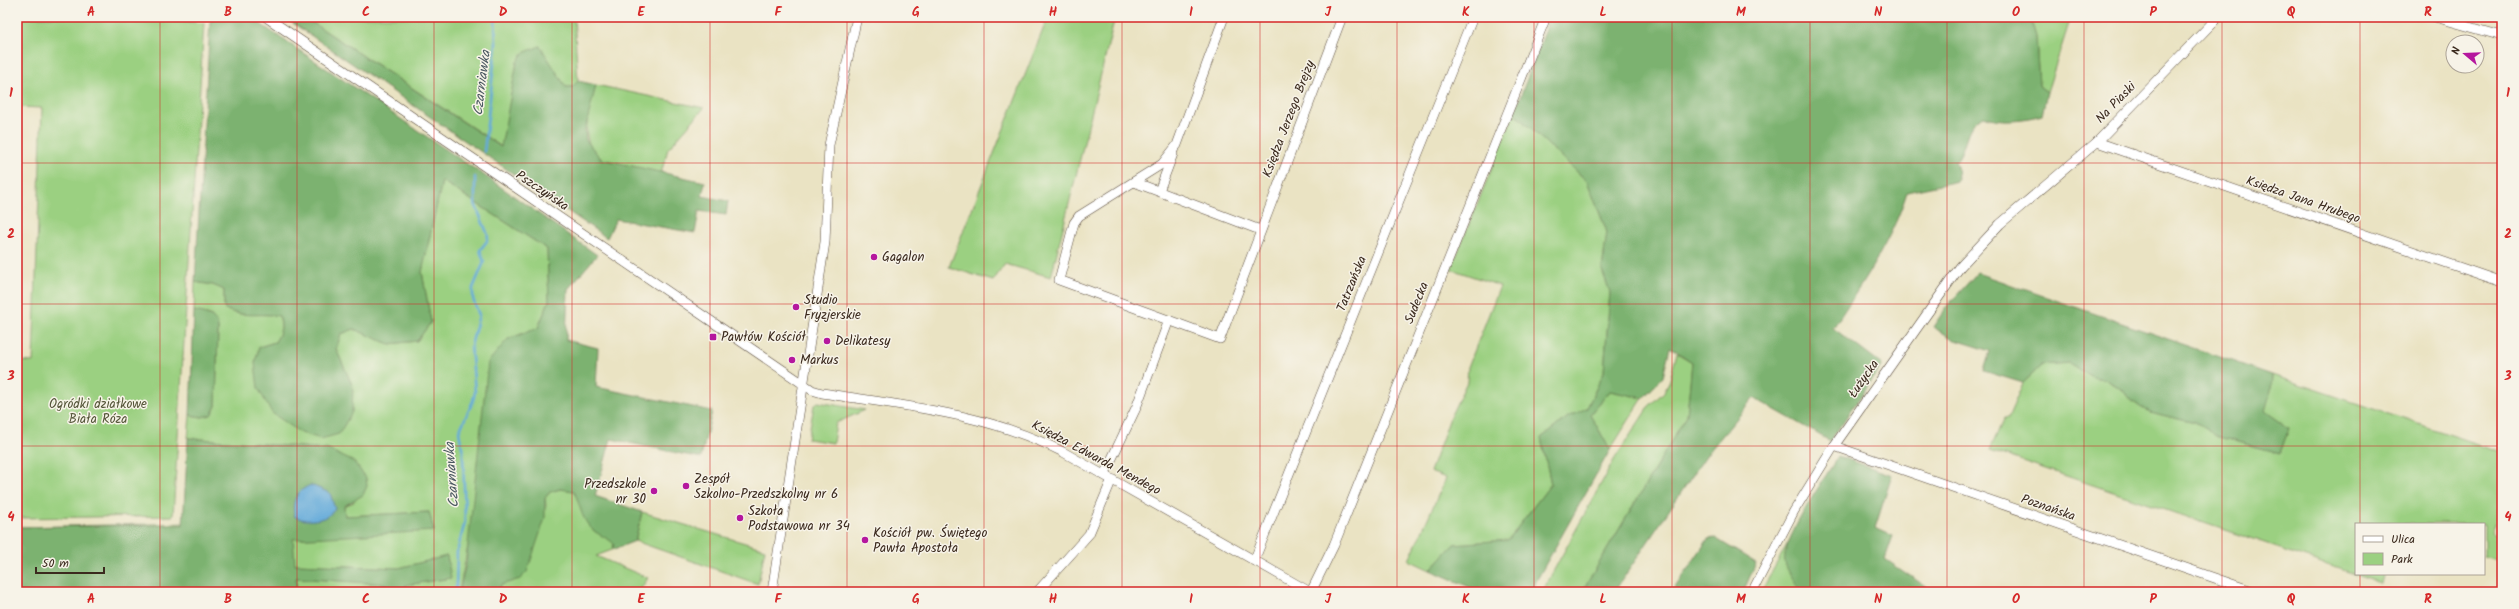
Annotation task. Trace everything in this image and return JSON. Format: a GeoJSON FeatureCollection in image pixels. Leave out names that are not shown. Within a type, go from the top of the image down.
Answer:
{"type":"FeatureCollection","features":[{"type":"Feature","properties":{"kind":"street","name":"Pszczyńska"},"geometry":{"type":"LineString","coordinates":[[266,17],[804,386]]}},
{"type":"Feature","properties":{"kind":"street"},"geometry":{"type":"LineString","coordinates":[[772,592],[825,242],[829,145],[857,17]]}},
{"type":"Feature","properties":{"kind":"street"},"geometry":{"type":"LineString","coordinates":[[1159,191],[1224,17]]}},
{"type":"Feature","properties":{"kind":"street","name":"Księdza Jerzego Brejzy"},"geometry":{"type":"LineString","coordinates":[[1134,182],[1079,216],[1074,223],[1059,280],[1220,339],[1260,230],[1342,17]]}},
{"type":"Feature","properties":{"kind":"street","name":"Tatrzańska"},"geometry":{"type":"LineString","coordinates":[[1254,560],[1473,17]]}},
{"type":"Feature","properties":{"kind":"street","name":"Na Piaski"},"geometry":{"type":"LineString","coordinates":[[2026,200],[2096,142],[2218,17]]}},
{"type":"Feature","properties":{"kind":"street"},"geometry":{"type":"LineString","coordinates":[[2435,17],[2502,36]]}},
{"type":"Feature","properties":{"kind":"street","name":"Sudecka"},"geometry":{"type":"LineString","coordinates":[[1310,592],[1334,545],[1544,22]]}},
{"type":"Feature","properties":{"kind":"street","name":"Księdza Jana Hrubego"},"geometry":{"type":"LineString","coordinates":[[2096,142],[2502,282]]}},
{"type":"Feature","properties":{"kind":"street"},"geometry":{"type":"LineString","coordinates":[[1134,182],[1162,164],[1177,145]]}},
{"type":"Feature","properties":{"kind":"street"},"geometry":{"type":"LineString","coordinates":[[1134,182],[1260,230]]}},
{"type":"Feature","properties":{"kind":"street","name":"Łużycka"},"geometry":{"type":"LineString","coordinates":[[1752,592],[1794,511],[1834,446],[1960,267],[2000,224],[2026,200]]}},
{"type":"Feature","properties":{"kind":"street"},"geometry":{"type":"LineString","coordinates":[[1038,592],[1089,534],[1108,477],[1169,320]]}},
{"type":"Feature","properties":{"kind":"street","name":"Księdza Edwarda Mendego"},"geometry":{"type":"LineString","coordinates":[[804,386],[822,393],[953,413],[991,423],[1042,441],[1310,592]]}},
{"type":"Feature","properties":{"kind":"street","name":"Poznańska"},"geometry":{"type":"LineString","coordinates":[[1834,446],[2255,592]]}},
{"type":"Feature","properties":{"kind":"green space","name":"Ogródki działkowe Biała Róza"},"geometry":{"type":"Polygon","coordinates":[[[17,17],[122,17],[204,23],[173,516],[17,518],[17,361],[33,362],[42,108],[17,107],[17,17]]]}},
{"type":"Feature","properties":{"kind":"green space"},"geometry":{"type":"Polygon","coordinates":[[[213,17],[250,17],[491,180],[597,255],[568,289],[566,340],[598,348],[596,387],[712,411],[701,458],[611,439],[595,496],[642,512],[635,541],[612,550],[614,544],[598,534],[586,522],[574,491],[560,489],[550,492],[545,498],[545,518],[527,572],[520,579],[501,585],[497,592],[459,592],[466,563],[488,362],[508,339],[538,328],[549,301],[547,249],[442,181],[422,272],[431,322],[417,341],[389,344],[354,329],[341,334],[336,349],[353,387],[352,412],[339,434],[321,439],[301,433],[272,413],[258,388],[255,363],[259,347],[275,342],[279,336],[281,326],[279,316],[244,314],[230,311],[224,308],[224,290],[213,285],[195,282],[210,22],[213,17]]]}},
{"type":"Feature","properties":{"kind":"green space"},"geometry":{"type":"Polygon","coordinates":[[[284,17],[304,17],[501,147],[517,62],[523,53],[540,46],[566,87],[572,87],[578,81],[596,85],[585,130],[586,140],[601,159],[705,182],[702,196],[728,201],[726,215],[699,211],[695,233],[616,219],[607,238],[284,17]]]}},
{"type":"Feature","properties":{"kind":"green space"},"geometry":{"type":"Polygon","coordinates":[[[304,17],[574,17],[578,81],[572,87],[566,87],[561,82],[517,62],[502,147],[304,17]]]}},
{"type":"Feature","properties":{"kind":"green space"},"geometry":{"type":"Polygon","coordinates":[[[1048,17],[1115,17],[1051,277],[1005,264],[993,281],[949,267],[1048,17]]]}},
{"type":"Feature","properties":{"kind":"green space"},"geometry":{"type":"Polygon","coordinates":[[[1547,17],[2030,17],[2036,37],[2039,86],[2047,92],[2042,115],[2013,120],[1998,120],[1984,116],[1972,125],[1962,150],[1955,162],[1957,166],[1958,181],[1907,192],[1893,228],[1875,262],[1833,328],[1882,365],[1830,441],[1754,398],[1707,454],[1614,592],[1582,592],[1687,415],[1692,362],[1670,347],[1663,377],[1643,398],[1610,391],[1590,414],[1610,450],[1530,592],[1481,592],[1430,570],[1454,544],[1508,540],[1551,484],[1541,438],[1568,417],[1587,408],[1604,372],[1610,292],[1602,270],[1607,232],[1587,181],[1514,113],[1546,29],[1547,17]]]}},
{"type":"Feature","properties":{"kind":"green space"},"geometry":{"type":"Polygon","coordinates":[[[2030,17],[2071,17],[2047,92],[2039,86],[2036,37],[2030,17]]]}},
{"type":"Feature","properties":{"kind":"green space"},"geometry":{"type":"Polygon","coordinates":[[[596,85],[704,108],[668,149],[661,173],[608,162],[597,155],[587,138],[588,117],[596,85]]]}},
{"type":"Feature","properties":{"kind":"green space"},"geometry":{"type":"Polygon","coordinates":[[[1514,113],[1587,181],[1607,232],[1602,270],[1610,292],[1604,372],[1587,408],[1568,417],[1541,438],[1551,484],[1508,540],[1454,544],[1430,570],[1409,560],[1446,478],[1430,472],[1451,415],[1467,382],[1468,367],[1500,286],[1451,269],[1514,113]]]}},
{"type":"Feature","properties":{"kind":"green space"},"geometry":{"type":"Polygon","coordinates":[[[442,181],[547,249],[549,301],[538,328],[508,339],[459,592],[405,592],[406,585],[451,578],[447,556],[399,568],[295,564],[296,578],[386,584],[385,592],[17,592],[17,527],[280,521],[434,531],[429,512],[345,516],[344,506],[354,502],[327,449],[188,438],[190,415],[202,417],[211,415],[216,406],[218,328],[211,315],[194,311],[195,282],[213,285],[224,290],[224,308],[230,311],[243,314],[279,316],[281,326],[275,342],[259,347],[255,363],[353,387],[336,349],[341,334],[354,329],[389,344],[417,341],[431,322],[422,272],[442,181]]]}},
{"type":"Feature","properties":{"kind":"green space"},"geometry":{"type":"Polygon","coordinates":[[[1977,273],[2272,375],[2271,390],[2265,411],[2289,428],[2280,453],[2219,437],[2199,424],[2150,412],[2131,401],[2122,389],[2105,379],[2092,377],[2070,363],[2042,365],[2023,383],[1984,371],[1990,351],[1955,340],[1933,327],[1947,306],[1977,273]]]}},
{"type":"Feature","properties":{"kind":"green space"},"geometry":{"type":"Polygon","coordinates":[[[194,311],[213,317],[218,328],[216,406],[211,415],[202,417],[190,415],[194,311]]]}},
{"type":"Feature","properties":{"kind":"green space"},"geometry":{"type":"Polygon","coordinates":[[[1677,353],[1692,362],[1687,415],[1582,592],[1542,592],[1614,460],[1649,406],[1664,392],[1669,383],[1677,353]]]}},
{"type":"Feature","properties":{"kind":"green space"},"geometry":{"type":"Polygon","coordinates":[[[2070,363],[2092,377],[2105,379],[2122,389],[2131,401],[2150,412],[2199,424],[2219,437],[2280,453],[2289,428],[2264,411],[2271,390],[2272,375],[2502,452],[2502,503],[2491,533],[2502,538],[2495,560],[2485,557],[2485,523],[2355,523],[2355,574],[1990,450],[2004,418],[2008,418],[2023,383],[2042,365],[2070,363]]]}},
{"type":"Feature","properties":{"kind":"green space"},"geometry":{"type":"Polygon","coordinates":[[[1610,391],[1643,398],[1610,450],[1590,414],[1610,391]]]}},
{"type":"Feature","properties":{"kind":"green space"},"geometry":{"type":"Polygon","coordinates":[[[818,402],[865,410],[836,423],[833,443],[808,439],[814,405],[818,402]]]}},
{"type":"Feature","properties":{"kind":"green space"},"geometry":{"type":"Polygon","coordinates":[[[188,438],[327,449],[354,462],[366,478],[367,486],[363,495],[344,506],[345,516],[429,512],[434,531],[293,539],[295,564],[399,568],[447,556],[451,578],[406,585],[405,592],[385,592],[386,584],[296,578],[297,592],[17,592],[17,527],[183,525],[188,438]]]}},
{"type":"Feature","properties":{"kind":"green space"},"geometry":{"type":"Polygon","coordinates":[[[1838,456],[1892,475],[1875,528],[1893,536],[1885,559],[1934,592],[1802,592],[1792,578],[1785,563],[1785,553],[1789,540],[1805,509],[1838,456]]]}},
{"type":"Feature","properties":{"kind":"green space"},"geometry":{"type":"Polygon","coordinates":[[[561,489],[574,491],[594,531],[607,537],[614,544],[612,550],[596,556],[648,578],[639,592],[497,592],[546,506],[545,498],[550,492],[561,489]]]}},
{"type":"Feature","properties":{"kind":"green space"},"geometry":{"type":"Polygon","coordinates":[[[642,512],[765,549],[758,584],[635,541],[642,512]]]}},
{"type":"Feature","properties":{"kind":"green space"},"geometry":{"type":"Polygon","coordinates":[[[1715,538],[1756,563],[1743,592],[1672,592],[1708,539],[1715,538]]]}},
{"type":"Feature","properties":{"kind":"green space"},"geometry":{"type":"Polygon","coordinates":[[[1789,541],[1787,554],[1789,568],[1794,580],[1802,592],[1762,590],[1789,541]]]}},
{"type":"Feature","properties":{"kind":"green space"},"geometry":{"type":"Polygon","coordinates":[[[2357,575],[2383,575],[2380,583],[2357,575]]]}},
{"type":"Feature","properties":{"kind":"water"},"geometry":{"type":"Polygon","coordinates":[[[311,485],[330,493],[335,509],[332,513],[317,520],[306,520],[295,517],[293,506],[298,493],[311,485]]]}},
{"type":"Feature","properties":{"kind":"waterway","name":"Czarniawka"},"geometry":{"type":"LineString","coordinates":[[484,152],[496,45],[495,17]]}},
{"type":"Feature","properties":{"kind":"waterway","name":"Czarniawka"},"geometry":{"type":"LineString","coordinates":[[456,592],[457,552],[465,522],[463,452],[459,432],[473,401],[475,392],[471,346],[479,315],[473,299],[473,288],[484,262],[480,250],[487,241],[488,235],[475,204],[475,177]]}},
{"type":"Feature","properties":{"kind":"place","name":"Gagalon"},"geometry":{"type":"Point","coordinates":[874,257]}},
{"type":"Feature","properties":{"kind":"place","name":"Studio Fryzjerskie"},"geometry":{"type":"Point","coordinates":[796,307]}},
{"type":"Feature","properties":{"kind":"place","name":"Pawłów Kościół"},"geometry":{"type":"Point","coordinates":[713,337]}},
{"type":"Feature","properties":{"kind":"place","name":"Delikatesy"},"geometry":{"type":"Point","coordinates":[827,341]}},
{"type":"Feature","properties":{"kind":"place","name":"Markus"},"geometry":{"type":"Point","coordinates":[792,360]}},
{"type":"Feature","properties":{"kind":"place","name":"Zespół Szkolno-Przedszkolny nr 6"},"geometry":{"type":"Point","coordinates":[686,486]}},
{"type":"Feature","properties":{"kind":"place","name":"Przedszkole nr 30"},"geometry":{"type":"Point","coordinates":[654,491]}},
{"type":"Feature","properties":{"kind":"place","name":"Szkoła Podstawowa nr 34"},"geometry":{"type":"Point","coordinates":[740,518]}},
{"type":"Feature","properties":{"kind":"place","name":"Kościół pw. Świętego Pawła Apostoła"},"geometry":{"type":"Point","coordinates":[865,540]}}]}
